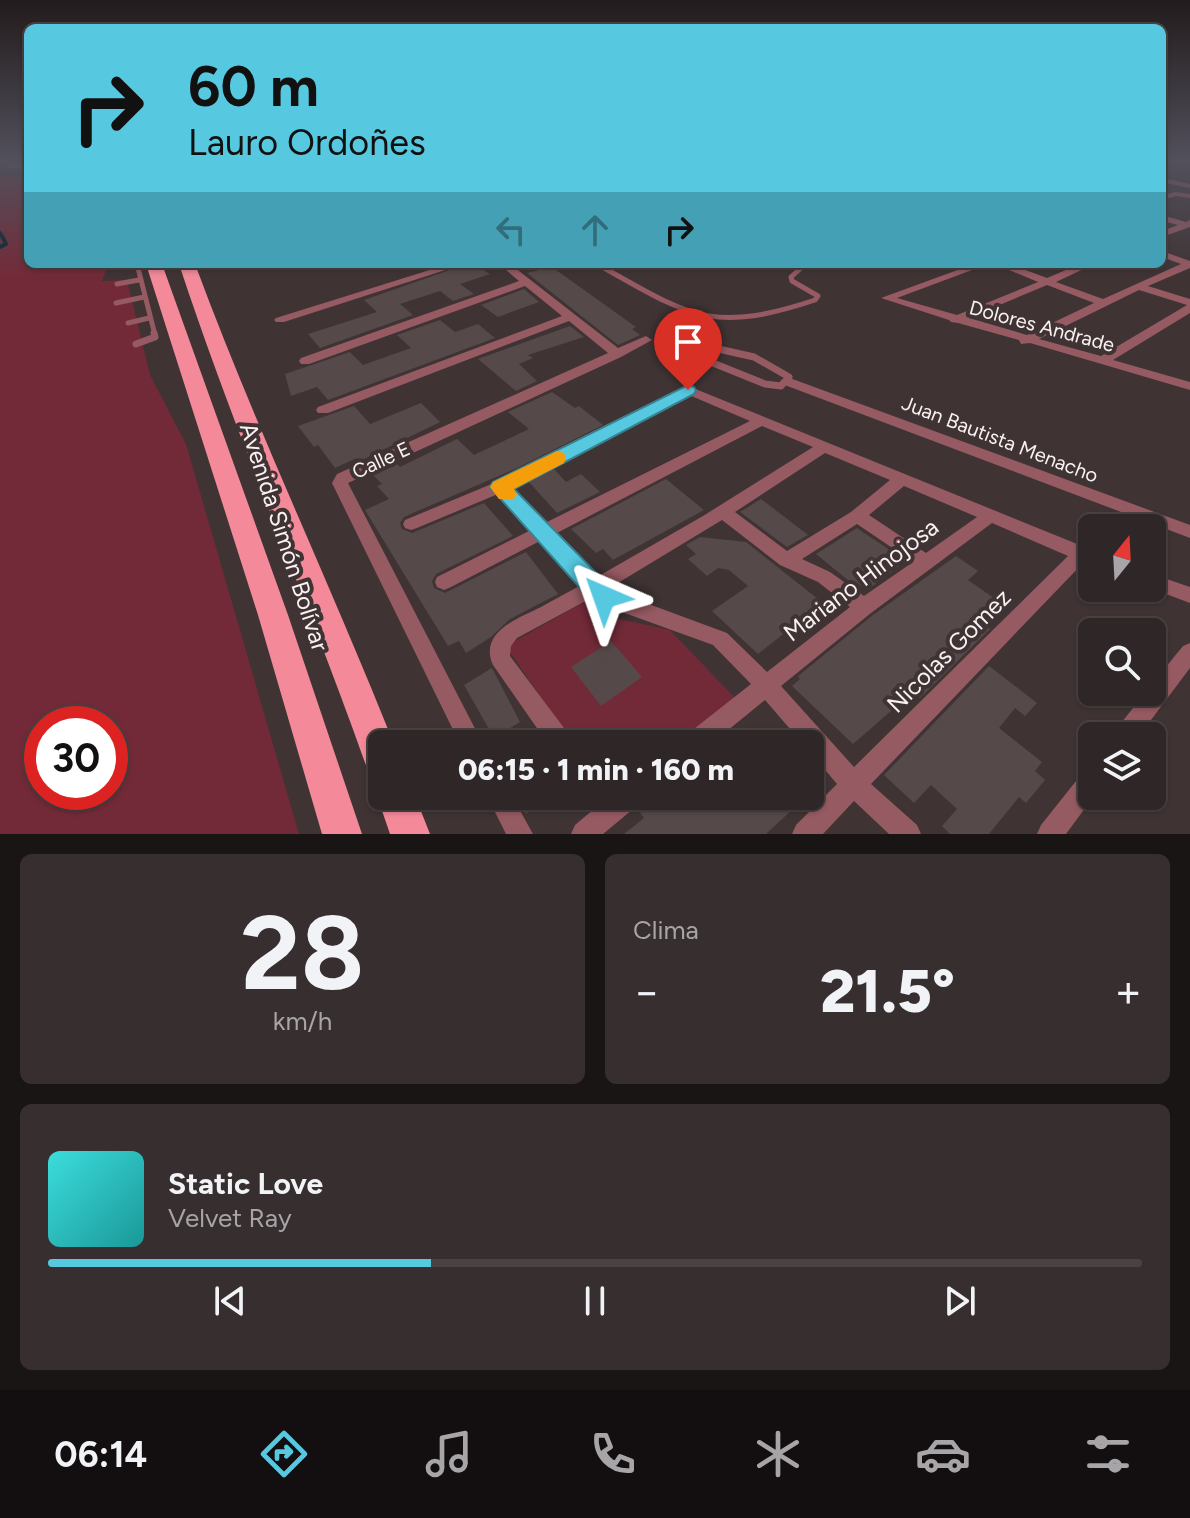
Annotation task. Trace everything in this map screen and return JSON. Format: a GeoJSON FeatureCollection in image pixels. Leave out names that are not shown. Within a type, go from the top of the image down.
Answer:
{"type":"FeatureCollection","features":[{"type":"Feature","properties":{"kind":"highway","name":"Avenida Simón Bolívar"},"geometry":{"type":"LineString","coordinates":[[188,268],[215,344],[327,614],[371,730]]}},
{"type":"Feature","properties":{"kind":"highway","name":"Avenida Simón Bolívar"},"geometry":{"type":"LineString","coordinates":[[147,272],[273,615],[342,834]]}},
{"type":"Feature","properties":{"kind":"highway"},"geometry":{"type":"LineString","coordinates":[[401,810],[410,834]]}},
{"type":"Feature","properties":{"kind":"street"},"geometry":{"type":"LineString","coordinates":[[1166,219],[1189,224]]}},
{"type":"Feature","properties":{"kind":"street"},"geometry":{"type":"LineString","coordinates":[[1166,233],[1189,224]]}},
{"type":"Feature","properties":{"kind":"street"},"geometry":{"type":"LineString","coordinates":[[1166,255],[1190,264]]}},
{"type":"Feature","properties":{"kind":"street"},"geometry":{"type":"LineString","coordinates":[[1025,341],[1190,264]]}},
{"type":"Feature","properties":{"kind":"street"},"geometry":{"type":"LineString","coordinates":[[280,320],[446,268]]}},
{"type":"Feature","properties":{"kind":"street"},"geometry":{"type":"LineString","coordinates":[[509,268],[617,354]]}},
{"type":"Feature","properties":{"kind":"street","name":"Dolores Andrade"},"geometry":{"type":"LineString","coordinates":[[972,268],[886,298],[1025,341],[1189,384]]}},
{"type":"Feature","properties":{"kind":"street"},"geometry":{"type":"LineString","coordinates":[[1010,268],[1103,303]]}},
{"type":"Feature","properties":{"kind":"street"},"geometry":{"type":"LineString","coordinates":[[955,320],[1079,268]]}},
{"type":"Feature","properties":{"kind":"street"},"geometry":{"type":"LineString","coordinates":[[305,361],[527,282]]}},
{"type":"Feature","properties":{"kind":"street"},"geometry":{"type":"LineString","coordinates":[[1138,286],[1190,306]]}},
{"type":"Feature","properties":{"kind":"street"},"geometry":{"type":"LineString","coordinates":[[1102,361],[1190,306]]}},
{"type":"Feature","properties":{"kind":"street"},"geometry":{"type":"LineString","coordinates":[[323,410],[569,317]]}},
{"type":"Feature","properties":{"kind":"street","name":"Calle E"},"geometry":{"type":"LineString","coordinates":[[464,730],[340,483],[349,473],[646,340]]}},
{"type":"Feature","properties":{"kind":"street","name":"Juan Bautista Menacho"},"geometry":{"type":"LineString","coordinates":[[791,382],[1190,532]]}},
{"type":"Feature","properties":{"kind":"street"},"geometry":{"type":"LineString","coordinates":[[411,524],[500,487],[688,390],[1078,553]]}},
{"type":"Feature","properties":{"kind":"street"},"geometry":{"type":"LineString","coordinates":[[444,582],[541,530],[759,422]]}},
{"type":"Feature","properties":{"kind":"street"},"geometry":{"type":"LineString","coordinates":[[552,730],[500,658],[501,643],[510,632],[596,588],[724,513],[824,447]]}},
{"type":"Feature","properties":{"kind":"street"},"geometry":{"type":"LineString","coordinates":[[786,560],[857,516],[901,480]]}},
{"type":"Feature","properties":{"kind":"street"},"geometry":{"type":"LineString","coordinates":[[500,487],[604,597],[720,639],[766,685],[853,784],[908,834]]}},
{"type":"Feature","properties":{"kind":"street"},"geometry":{"type":"LineString","coordinates":[[724,513],[786,560],[804,565],[824,577],[864,607]]}},
{"type":"Feature","properties":{"kind":"street"},"geometry":{"type":"LineString","coordinates":[[857,516],[926,562]]}},
{"type":"Feature","properties":{"kind":"street","name":"Mariano Hinojosa"},"geometry":{"type":"LineString","coordinates":[[710,730],[864,607],[989,517]]}},
{"type":"Feature","properties":{"kind":"street","name":"Nicolas Gomez"},"geometry":{"type":"LineString","coordinates":[[805,834],[1078,564]]}},
{"type":"Feature","properties":{"kind":"street"},"geometry":{"type":"LineString","coordinates":[[1166,586],[1190,595]]}},
{"type":"Feature","properties":{"kind":"street"},"geometry":{"type":"LineString","coordinates":[[1136,722],[1190,652]]}},
{"type":"Feature","properties":{"kind":"street"},"geometry":{"type":"LineString","coordinates":[[1050,834],[1078,797]]}},
{"type":"Feature","properties":{"kind":"street"},"geometry":{"type":"LineString","coordinates":[[507,810],[520,834]]}},
{"type":"Feature","properties":{"kind":"street"},"geometry":{"type":"LineString","coordinates":[[584,834],[605,810]]}},
{"type":"Feature","properties":{"kind":"lane"},"geometry":{"type":"LineString","coordinates":[[604,268],[677,309],[731,322],[774,315],[815,300],[818,296],[814,292],[792,281],[791,277],[801,268]]}},
{"type":"Feature","properties":{"kind":"lane"},"geometry":{"type":"LineString","coordinates":[[117,284],[147,272],[144,297],[155,337],[136,344]]}},
{"type":"Feature","properties":{"kind":"lane"},"geometry":{"type":"LineString","coordinates":[[116,303],[144,297]]}},
{"type":"Feature","properties":{"kind":"lane"},"geometry":{"type":"LineString","coordinates":[[128,323],[149,318]]}},
{"type":"Feature","properties":{"kind":"lane"},"geometry":{"type":"LineString","coordinates":[[714,348],[730,349],[781,369],[791,382],[781,386],[765,384],[703,359],[701,355],[714,348]]}},
{"type":"Feature","properties":{"kind":"shaded area"},"geometry":{"type":"Polygon","coordinates":[[[0,200],[24,200],[24,268],[107,268],[102,281],[127,280],[150,375],[186,444],[299,834],[0,834],[0,200]]]}},
{"type":"Feature","properties":{"kind":"shaded area"},"geometry":{"type":"Polygon","coordinates":[[[586,601],[601,615],[670,630],[735,698],[696,730],[563,730],[506,646],[586,601]]]}},
{"type":"Feature","properties":{"kind":"building"},"geometry":{"type":"Polygon","coordinates":[[[456,268],[480,268],[490,274],[460,284],[474,294],[453,301],[440,291],[400,304],[413,315],[320,348],[308,334],[377,312],[364,300],[456,268]]]}},
{"type":"Feature","properties":{"kind":"building"},"geometry":{"type":"Polygon","coordinates":[[[553,268],[636,327],[632,329],[640,335],[618,345],[527,273],[553,268]]]}},
{"type":"Feature","properties":{"kind":"building"},"geometry":{"type":"Polygon","coordinates":[[[524,289],[539,302],[498,317],[481,305],[524,289]]]}},
{"type":"Feature","properties":{"kind":"building"},"geometry":{"type":"Polygon","coordinates":[[[440,320],[455,332],[478,324],[495,338],[328,400],[317,387],[291,396],[285,374],[350,352],[363,365],[411,348],[397,335],[440,320]]]}},
{"type":"Feature","properties":{"kind":"building"},"geometry":{"type":"Polygon","coordinates":[[[570,326],[584,337],[528,355],[533,358],[519,364],[537,381],[516,391],[478,359],[570,326]]]}},
{"type":"Feature","properties":{"kind":"building"},"geometry":{"type":"Polygon","coordinates":[[[552,392],[575,408],[579,406],[603,425],[517,468],[404,517],[400,523],[402,529],[412,533],[484,503],[513,536],[436,574],[432,581],[434,588],[445,593],[526,552],[558,594],[510,619],[491,637],[466,653],[459,641],[448,646],[365,510],[389,499],[377,486],[382,484],[373,475],[397,464],[400,467],[457,439],[474,455],[529,429],[508,412],[552,392]]]}},
{"type":"Feature","properties":{"kind":"building"},"geometry":{"type":"Polygon","coordinates":[[[421,403],[440,422],[360,461],[357,458],[335,468],[318,445],[314,447],[298,426],[354,406],[370,424],[421,403]]]}},
{"type":"Feature","properties":{"kind":"building"},"geometry":{"type":"Polygon","coordinates":[[[554,469],[566,482],[581,474],[600,492],[557,513],[529,482],[554,469]]]}},
{"type":"Feature","properties":{"kind":"building"},"geometry":{"type":"Polygon","coordinates":[[[666,479],[704,510],[613,560],[603,549],[596,553],[571,529],[666,479]]]}},
{"type":"Feature","properties":{"kind":"building"},"geometry":{"type":"Polygon","coordinates":[[[761,499],[808,535],[787,547],[740,512],[761,499]]]}},
{"type":"Feature","properties":{"kind":"building"},"geometry":{"type":"Polygon","coordinates":[[[857,528],[906,561],[867,590],[858,584],[855,586],[816,554],[857,528]]]}},
{"type":"Feature","properties":{"kind":"building"},"geometry":{"type":"Polygon","coordinates":[[[700,537],[746,542],[823,603],[758,654],[712,611],[748,586],[729,570],[718,568],[707,576],[688,559],[696,554],[686,545],[700,537]]]}},
{"type":"Feature","properties":{"kind":"building"},"geometry":{"type":"Polygon","coordinates":[[[956,556],[978,571],[968,580],[1007,607],[988,627],[990,629],[920,698],[913,692],[853,744],[792,686],[800,679],[798,676],[873,615],[956,556]]]}},
{"type":"Feature","properties":{"kind":"building"},"geometry":{"type":"Polygon","coordinates":[[[611,641],[642,677],[601,706],[571,667],[611,641]]]}},
{"type":"Feature","properties":{"kind":"building"},"geometry":{"type":"Polygon","coordinates":[[[989,666],[1037,703],[1025,716],[1015,708],[999,728],[1042,762],[1035,771],[1045,780],[1026,803],[1019,797],[989,834],[950,834],[942,826],[957,809],[931,785],[914,803],[884,775],[989,666]]]}},
{"type":"Feature","properties":{"kind":"building"},"geometry":{"type":"Polygon","coordinates":[[[492,668],[520,722],[507,730],[489,730],[464,685],[492,668]]]}},
{"type":"Feature","properties":{"kind":"building"},"geometry":{"type":"Polygon","coordinates":[[[644,810],[792,810],[766,834],[624,834],[644,818],[640,813],[644,810]]]}},
{"type":"Feature","properties":{"kind":"waterway"},"geometry":{"type":"LineString","coordinates":[[0,232],[6,244],[0,247]]}},
{"type":"Feature","properties":{"kind":"slow traffic"},"geometry":{"type":"LineString","coordinates":[[507,494],[500,487],[557,458]]}},
{"type":"Feature","properties":{"kind":"route"},"geometry":{"type":"LineString","coordinates":[[604,597],[500,487],[688,390]]}}]}
